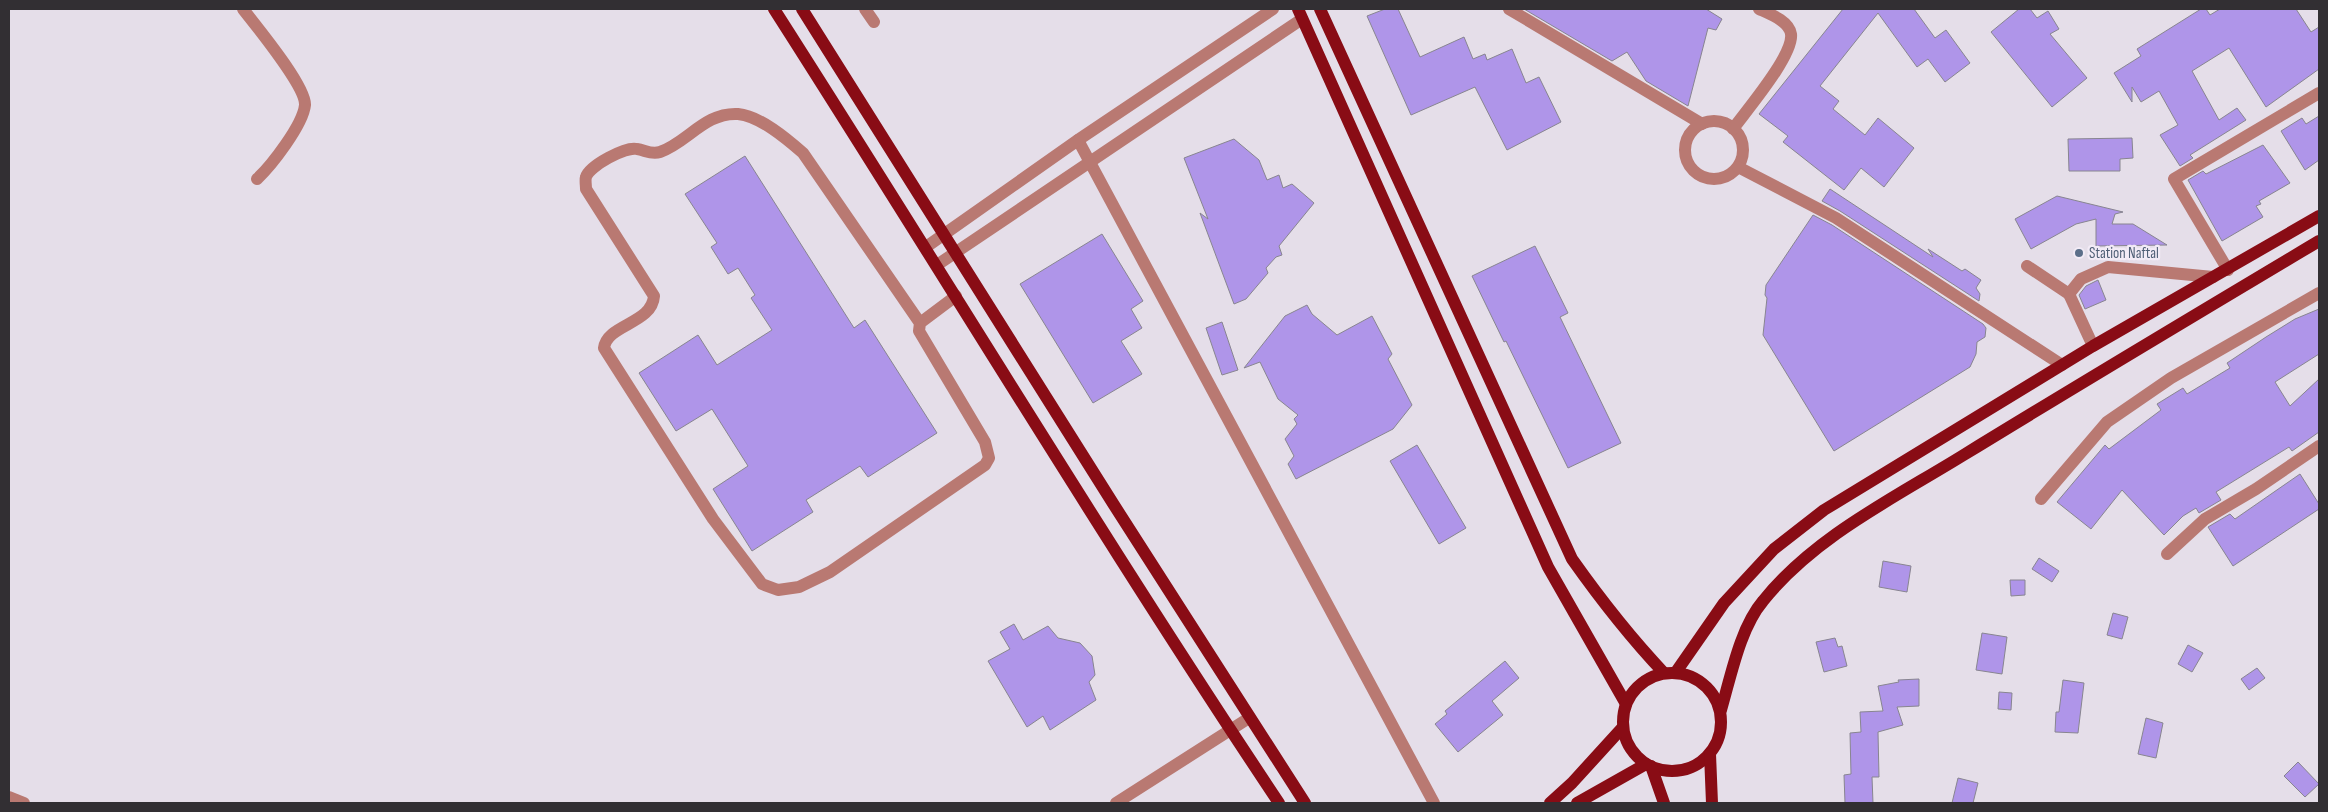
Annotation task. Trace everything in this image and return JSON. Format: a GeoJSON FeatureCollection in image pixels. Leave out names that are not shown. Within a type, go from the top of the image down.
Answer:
{"type":"FeatureCollection","features":[{"type":"Feature","properties":{"kind":"main road"},"geometry":{"type":"LineString","coordinates":[[774,9],[926,247],[1095,518],[1230,730],[1279,803]]}},
{"type":"Feature","properties":{"kind":"main road"},"geometry":{"type":"LineString","coordinates":[[802,9],[1114,505],[1305,803]]}},
{"type":"Feature","properties":{"kind":"main road"},"geometry":{"type":"LineString","coordinates":[[1320,9],[1572,559],[1616,619],[1670,673]]}},
{"type":"Feature","properties":{"kind":"main road"},"geometry":{"type":"LineString","coordinates":[[1300,14],[1548,567],[1626,704]]}},
{"type":"Feature","properties":{"kind":"main road"},"geometry":{"type":"LineString","coordinates":[[1670,673],[1724,603],[1774,549],[1824,510],[2093,346],[2319,216]]}},
{"type":"Feature","properties":{"kind":"main road"},"geometry":{"type":"LineString","coordinates":[[1720,710],[1747,628],[1762,602],[1789,572],[1841,531],[2109,366],[2319,241]]}},
{"type":"Feature","properties":{"kind":"main road"},"geometry":{"type":"LineString","coordinates":[[1095,518],[1114,505]]}},
{"type":"Feature","properties":{"kind":"main road"},"geometry":{"type":"LineString","coordinates":[[1670,673],[1692,676],[1705,684],[1715,696],[1720,710],[1722,726],[1718,740],[1710,754],[1689,768],[1676,771],[1663,770],[1649,765],[1631,748],[1623,727],[1626,704],[1632,693],[1641,683],[1670,673]]}},
{"type":"Feature","properties":{"kind":"main road"},"geometry":{"type":"LineString","coordinates":[[1550,803],[1572,783],[1623,727]]}},
{"type":"Feature","properties":{"kind":"main road"},"geometry":{"type":"LineString","coordinates":[[1710,754],[1712,803]]}},
{"type":"Feature","properties":{"kind":"main road"},"geometry":{"type":"LineString","coordinates":[[1577,803],[1649,765]]}},
{"type":"Feature","properties":{"kind":"main road"},"geometry":{"type":"LineString","coordinates":[[1649,765],[1664,803]]}},
{"type":"Feature","properties":{"kind":"street"},"geometry":{"type":"LineString","coordinates":[[243,9],[298,84],[305,105],[278,156],[257,179]]}},
{"type":"Feature","properties":{"kind":"street"},"geometry":{"type":"LineString","coordinates":[[865,9],[874,22]]}},
{"type":"Feature","properties":{"kind":"street"},"geometry":{"type":"LineString","coordinates":[[926,247],[1078,140],[1273,9]]}},
{"type":"Feature","properties":{"kind":"street"},"geometry":{"type":"LineString","coordinates":[[1509,9],[1702,124]]}},
{"type":"Feature","properties":{"kind":"street"},"geometry":{"type":"LineString","coordinates":[[1733,129],[1784,60],[1790,44],[1791,33],[1786,24],[1759,9]]}},
{"type":"Feature","properties":{"kind":"street"},"geometry":{"type":"LineString","coordinates":[[937,265],[1300,14]]}},
{"type":"Feature","properties":{"kind":"street"},"geometry":{"type":"LineString","coordinates":[[2228,270],[2174,179],[2319,93]]}},
{"type":"Feature","properties":{"kind":"street"},"geometry":{"type":"LineString","coordinates":[[920,323],[803,153],[783,135],[763,123],[738,114],[714,118],[659,152],[648,153],[636,148],[622,151],[591,169],[585,178],[586,189],[654,296],[653,305],[648,312],[608,338],[604,348],[713,519],[762,584],[778,590],[799,587],[830,572],[985,465],[989,458],[985,442],[919,331],[920,323],[956,296]]}},
{"type":"Feature","properties":{"kind":"street"},"geometry":{"type":"LineString","coordinates":[[1718,122],[1733,129],[1742,143],[1743,151],[1738,167],[1725,177],[1717,179],[1701,177],[1694,172],[1686,158],[1686,142],[1689,134],[1702,124],[1718,122]]}},
{"type":"Feature","properties":{"kind":"street"},"geometry":{"type":"LineString","coordinates":[[1078,140],[1434,803]]}},
{"type":"Feature","properties":{"kind":"street"},"geometry":{"type":"LineString","coordinates":[[1738,167],[1836,218],[2062,365]]}},
{"type":"Feature","properties":{"kind":"street"},"geometry":{"type":"LineString","coordinates":[[2027,266],[2069,294],[2093,346]]}},
{"type":"Feature","properties":{"kind":"street"},"geometry":{"type":"LineString","coordinates":[[2069,294],[2081,279],[2108,268],[2213,277]]}},
{"type":"Feature","properties":{"kind":"street"},"geometry":{"type":"LineString","coordinates":[[2041,499],[2106,422],[2171,378],[2319,293]]}},
{"type":"Feature","properties":{"kind":"street"},"geometry":{"type":"LineString","coordinates":[[2167,554],[2205,519],[2256,489],[2319,446]]}},
{"type":"Feature","properties":{"kind":"street"},"geometry":{"type":"LineString","coordinates":[[1116,803],[1249,718]]}},
{"type":"Feature","properties":{"kind":"street"},"geometry":{"type":"LineString","coordinates":[[9,797],[24,803]]}},
{"type":"Feature","properties":{"kind":"building"},"geometry":{"type":"Polygon","coordinates":[[[1385,9],[1398,9],[1420,57],[1464,37],[1473,59],[1485,54],[1487,60],[1512,49],[1526,83],[1539,77],[1561,122],[1507,150],[1475,87],[1411,115],[1367,16],[1385,9]]]}},
{"type":"Feature","properties":{"kind":"building"},"geometry":{"type":"Polygon","coordinates":[[[1524,9],[1706,9],[1722,19],[1716,30],[1708,28],[1688,106],[1646,81],[1627,52],[1612,61],[1524,9]]]}},
{"type":"Feature","properties":{"kind":"building"},"geometry":{"type":"Polygon","coordinates":[[[1843,9],[1914,9],[1935,38],[1946,30],[1970,63],[1945,82],[1928,59],[1917,67],[1878,13],[1820,86],[1839,101],[1833,109],[1865,135],[1878,118],[1914,148],[1884,187],[1861,168],[1844,190],[1783,142],[1788,136],[1759,114],[1843,9]]]}},
{"type":"Feature","properties":{"kind":"building"},"geometry":{"type":"Polygon","coordinates":[[[2019,9],[2030,9],[2037,18],[2048,11],[2059,29],[2050,34],[2087,78],[2052,107],[1991,32],[2019,9]]]}},
{"type":"Feature","properties":{"kind":"building"},"geometry":{"type":"Polygon","coordinates":[[[2201,9],[2206,9],[2210,15],[2220,9],[2296,9],[2311,32],[2319,27],[2319,69],[2266,107],[2229,48],[2192,71],[2219,120],[2237,108],[2246,120],[2190,155],[2193,158],[2180,166],[2160,135],[2178,125],[2159,91],[2141,102],[2132,87],[2132,102],[2114,73],[2141,56],[2137,49],[2201,9]]]}},
{"type":"Feature","properties":{"kind":"building"},"geometry":{"type":"Polygon","coordinates":[[[2319,116],[2319,160],[2305,170],[2281,131],[2302,118],[2306,124],[2319,116]]]}},
{"type":"Feature","properties":{"kind":"building"},"geometry":{"type":"Polygon","coordinates":[[[2132,138],[2133,158],[2120,159],[2120,171],[2069,171],[2068,139],[2132,138]]]}},
{"type":"Feature","properties":{"kind":"building"},"geometry":{"type":"Polygon","coordinates":[[[1234,139],[1259,160],[1267,180],[1279,175],[1283,188],[1292,184],[1314,203],[1279,246],[1282,255],[1276,257],[1266,268],[1268,273],[1246,299],[1234,304],[1200,213],[1208,219],[1184,158],[1234,139]]]}},
{"type":"Feature","properties":{"kind":"building"},"geometry":{"type":"Polygon","coordinates":[[[2263,145],[2290,183],[2259,201],[2261,204],[2256,206],[2263,217],[2222,241],[2188,180],[2203,171],[2206,174],[2263,145]]]}},
{"type":"Feature","properties":{"kind":"building"},"geometry":{"type":"Polygon","coordinates":[[[745,156],[854,328],[865,320],[937,433],[868,477],[860,466],[806,500],[813,512],[752,551],[713,489],[748,466],[712,409],[676,431],[639,373],[698,335],[717,365],[772,330],[751,298],[755,295],[738,268],[728,274],[711,247],[717,243],[685,194],[745,156]]]}},
{"type":"Feature","properties":{"kind":"building"},"geometry":{"type":"Polygon","coordinates":[[[1830,189],[1933,257],[1928,249],[1962,271],[1965,269],[1981,280],[1976,288],[1980,294],[1979,301],[1822,201],[1830,189]]]}},
{"type":"Feature","properties":{"kind":"building"},"geometry":{"type":"Polygon","coordinates":[[[2057,196],[2123,212],[2115,214],[2112,224],[2133,224],[2167,245],[2096,246],[2096,219],[2076,224],[2031,249],[2015,219],[2057,196]]]}},
{"type":"Feature","properties":{"kind":"building"},"geometry":{"type":"Polygon","coordinates":[[[1813,215],[1832,225],[1983,324],[1986,328],[1985,337],[1977,342],[1976,354],[1970,367],[1834,451],[1763,335],[1767,298],[1765,295],[1766,285],[1813,215]]]}},
{"type":"Feature","properties":{"kind":"building"},"geometry":{"type":"Polygon","coordinates":[[[1102,234],[1143,301],[1131,309],[1142,328],[1121,341],[1142,374],[1093,403],[1020,284],[1102,234]]]}},
{"type":"Feature","properties":{"kind":"building"},"geometry":{"type":"Polygon","coordinates":[[[1535,246],[1568,313],[1560,317],[1621,443],[1568,468],[1472,276],[1535,246]]]}},
{"type":"Feature","properties":{"kind":"building"},"geometry":{"type":"Polygon","coordinates":[[[2098,280],[2106,300],[2085,309],[2079,295],[2086,286],[2098,280]]]}},
{"type":"Feature","properties":{"kind":"building"},"geometry":{"type":"Polygon","coordinates":[[[1307,305],[1312,314],[1337,335],[1372,316],[1392,354],[1388,359],[1412,405],[1393,429],[1296,479],[1288,464],[1294,456],[1285,439],[1297,424],[1294,419],[1298,415],[1278,399],[1260,362],[1244,368],[1285,316],[1307,305]]]}},
{"type":"Feature","properties":{"kind":"building"},"geometry":{"type":"Polygon","coordinates":[[[2319,309],[2319,354],[2275,382],[2290,406],[2319,379],[2319,432],[2292,451],[2289,447],[2216,492],[2221,500],[2199,513],[2196,508],[2183,516],[2164,535],[2122,490],[2091,529],[2057,502],[2105,445],[2109,449],[2161,410],[2157,404],[2183,388],[2187,394],[2230,368],[2227,363],[2266,337],[2295,319],[2319,309]]]}},
{"type":"Feature","properties":{"kind":"building"},"geometry":{"type":"Polygon","coordinates":[[[1222,322],[1238,370],[1222,375],[1206,328],[1222,322]]]}},
{"type":"Feature","properties":{"kind":"building"},"geometry":{"type":"Polygon","coordinates":[[[1417,445],[1466,528],[1439,544],[1390,461],[1417,445]]]}},
{"type":"Feature","properties":{"kind":"building"},"geometry":{"type":"Polygon","coordinates":[[[2300,474],[2319,504],[2319,509],[2233,566],[2208,527],[2230,514],[2235,519],[2300,474]]]}},
{"type":"Feature","properties":{"kind":"building"},"geometry":{"type":"Polygon","coordinates":[[[2039,558],[2059,571],[2052,582],[2032,569],[2039,558]]]}},
{"type":"Feature","properties":{"kind":"building"},"geometry":{"type":"Polygon","coordinates":[[[1883,561],[1911,566],[1907,592],[1879,587],[1883,561]]]}},
{"type":"Feature","properties":{"kind":"building"},"geometry":{"type":"Polygon","coordinates":[[[2010,580],[2025,580],[2025,595],[2011,596],[2010,580]]]}},
{"type":"Feature","properties":{"kind":"building"},"geometry":{"type":"Polygon","coordinates":[[[2113,613],[2128,617],[2122,639],[2107,635],[2113,613]]]}},
{"type":"Feature","properties":{"kind":"building"},"geometry":{"type":"Polygon","coordinates":[[[1014,624],[1023,640],[1048,626],[1058,638],[1080,643],[1092,656],[1095,675],[1089,682],[1096,700],[1050,730],[1043,716],[1027,727],[988,661],[1010,649],[1000,632],[1014,624]]]}},
{"type":"Feature","properties":{"kind":"building"},"geometry":{"type":"Polygon","coordinates":[[[1982,633],[2007,637],[2002,674],[1976,670],[1982,633]]]}},
{"type":"Feature","properties":{"kind":"building"},"geometry":{"type":"Polygon","coordinates":[[[1835,638],[1838,647],[1842,646],[1847,666],[1824,672],[1816,642],[1835,638]]]}},
{"type":"Feature","properties":{"kind":"building"},"geometry":{"type":"Polygon","coordinates":[[[2188,645],[2203,653],[2192,672],[2178,664],[2188,645]]]}},
{"type":"Feature","properties":{"kind":"building"},"geometry":{"type":"Polygon","coordinates":[[[1505,661],[1519,678],[1492,701],[1503,715],[1458,752],[1435,724],[1447,714],[1445,711],[1505,661]]]}},
{"type":"Feature","properties":{"kind":"building"},"geometry":{"type":"Polygon","coordinates":[[[2257,668],[2265,678],[2249,690],[2241,679],[2257,668]]]}},
{"type":"Feature","properties":{"kind":"building"},"geometry":{"type":"Polygon","coordinates":[[[1919,679],[1919,706],[1897,707],[1903,725],[1878,732],[1879,777],[1872,777],[1873,803],[1845,803],[1844,775],[1851,774],[1850,733],[1861,732],[1860,712],[1883,711],[1878,686],[1899,682],[1898,680],[1919,679]]]}},
{"type":"Feature","properties":{"kind":"building"},"geometry":{"type":"Polygon","coordinates":[[[2063,680],[2084,683],[2078,733],[2055,732],[2056,712],[2059,712],[2063,680]]]}},
{"type":"Feature","properties":{"kind":"building"},"geometry":{"type":"Polygon","coordinates":[[[1999,692],[2012,693],[2011,710],[1998,709],[1999,692]]]}},
{"type":"Feature","properties":{"kind":"building"},"geometry":{"type":"Polygon","coordinates":[[[2146,718],[2163,723],[2156,758],[2138,754],[2146,718]]]}},
{"type":"Feature","properties":{"kind":"building"},"geometry":{"type":"Polygon","coordinates":[[[2298,762],[2319,784],[2305,797],[2284,776],[2298,762]]]}},
{"type":"Feature","properties":{"kind":"building"},"geometry":{"type":"Polygon","coordinates":[[[1958,778],[1978,783],[1973,803],[1952,803],[1958,778]]]}},
{"type":"Feature","properties":{"kind":"place","name":"Station Naftal"},"geometry":{"type":"Point","coordinates":[2079,253]}}]}
